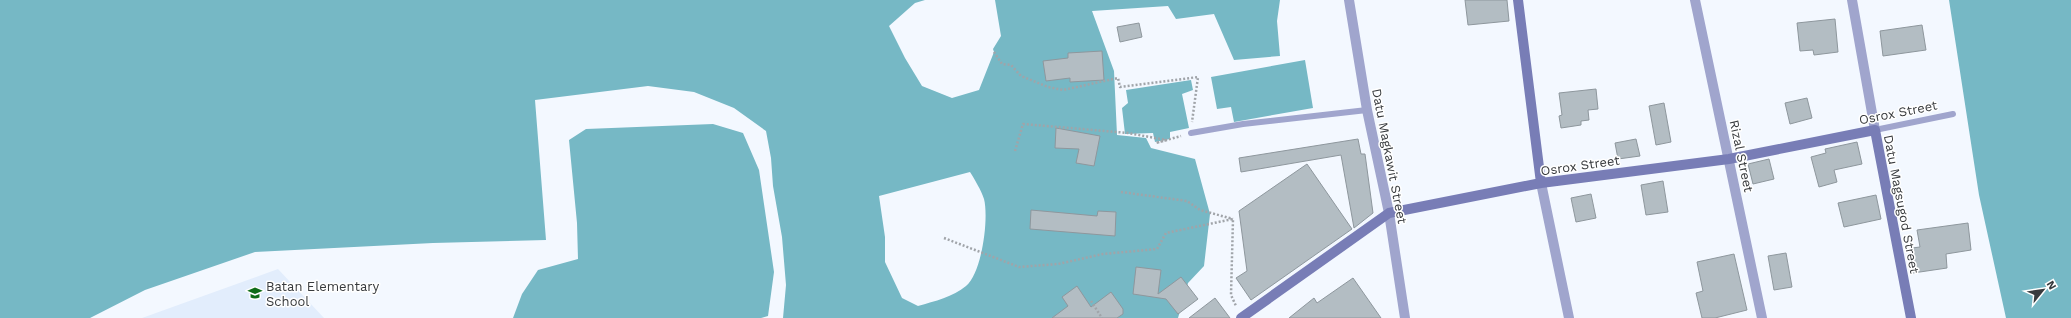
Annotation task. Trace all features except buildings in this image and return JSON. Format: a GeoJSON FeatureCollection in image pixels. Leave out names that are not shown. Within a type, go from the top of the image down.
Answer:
{"type":"FeatureCollection","features":[{"type":"Feature","properties":{"kind":"street","name":"Datu Magkawit Street"},"geometry":{"type":"LineString","coordinates":[[1349,0],[1367,110],[1390,213],[1405,318]]}},
{"type":"Feature","properties":{"kind":"street"},"geometry":{"type":"LineString","coordinates":[[1518,0],[1542,183],[1569,318]]}},
{"type":"Feature","properties":{"kind":"street","name":"Rizal Street"},"geometry":{"type":"LineString","coordinates":[[1695,0],[1762,318]]}},
{"type":"Feature","properties":{"kind":"street","name":"Datu Magsugod Street"},"geometry":{"type":"LineString","coordinates":[[1852,0],[1911,318]]}},
{"type":"Feature","properties":{"kind":"street","name":"Osrox Street"},"geometry":{"type":"LineString","coordinates":[[1242,318],[1390,213],[1542,183],[1729,159],[1875,130]]}},
{"type":"Feature","properties":{"kind":"lane"},"geometry":{"type":"LineString","coordinates":[[1191,132],[1242,124],[1367,110]]}},
{"type":"Feature","properties":{"kind":"lane","name":"Osrox Street"},"geometry":{"type":"LineString","coordinates":[[1875,130],[1953,114]]}},
{"type":"Feature","properties":{"kind":"path"},"geometry":{"type":"LineString","coordinates":[[994,52],[1002,64],[1011,65],[1021,76],[1048,87],[1063,90],[1118,78],[1120,87],[1198,77],[1191,132],[1156,143],[1166,140],[1122,132],[1023,124],[1015,151]]}},
{"type":"Feature","properties":{"kind":"path"},"geometry":{"type":"LineString","coordinates":[[1121,192],[1187,202],[1200,210],[1233,220]]}},
{"type":"Feature","properties":{"kind":"path"},"geometry":{"type":"LineString","coordinates":[[944,238],[1019,267],[1058,264],[1103,254],[1157,249],[1166,233],[1233,220]]}},
{"type":"Feature","properties":{"kind":"path"},"geometry":{"type":"LineString","coordinates":[[1233,220],[1230,295],[1242,318]]}},
{"type":"Feature","properties":{"kind":"path"},"geometry":{"type":"LineString","coordinates":[[1091,301],[1102,318]]}},
{"type":"Feature","properties":{"kind":"shaded area","name":"Batan Elementary School"},"geometry":{"type":"Polygon","coordinates":[[[278,269],[324,318],[142,318],[278,269]]]}},
{"type":"Feature","properties":{"kind":"water"},"geometry":{"type":"Polygon","coordinates":[[[0,0],[925,0],[915,3],[889,26],[905,58],[922,86],[952,98],[979,90],[994,52],[993,49],[1001,36],[995,0],[1280,0],[1277,21],[1280,56],[1234,60],[1214,14],[1176,19],[1168,6],[1092,11],[1114,71],[1117,135],[1146,138],[1151,148],[1195,159],[1210,214],[1204,266],[1188,283],[1178,318],[783,318],[786,285],[782,237],[773,186],[771,158],[766,131],[734,108],[694,92],[648,86],[535,100],[546,240],[433,243],[255,252],[145,290],[90,318],[0,318],[0,0]],[[970,172],[879,196],[885,237],[885,262],[902,298],[918,306],[944,298],[961,290],[972,279],[976,270],[983,245],[986,219],[983,196],[970,172]]]}},
{"type":"Feature","properties":{"kind":"water"},"geometry":{"type":"Polygon","coordinates":[[[1949,0],[2071,0],[2071,318],[2006,318],[1979,195],[1949,0]]]}},
{"type":"Feature","properties":{"kind":"water"},"geometry":{"type":"Polygon","coordinates":[[[1305,60],[1313,108],[1234,122],[1231,107],[1217,109],[1211,77],[1305,60]]]}},
{"type":"Feature","properties":{"kind":"water"},"geometry":{"type":"Polygon","coordinates":[[[1191,80],[1193,90],[1182,94],[1189,128],[1170,132],[1170,139],[1155,142],[1153,133],[1125,134],[1122,108],[1128,103],[1126,90],[1191,80]]]}},
{"type":"Feature","properties":{"kind":"water"},"geometry":{"type":"Polygon","coordinates":[[[713,124],[743,133],[759,170],[774,272],[768,316],[761,318],[513,318],[522,294],[538,270],[578,259],[577,223],[569,140],[586,129],[713,124]]]}},
{"type":"Feature","properties":{"kind":"place","name":"Batan Elementary School"},"geometry":{"type":"Point","coordinates":[255,293]}}]}
